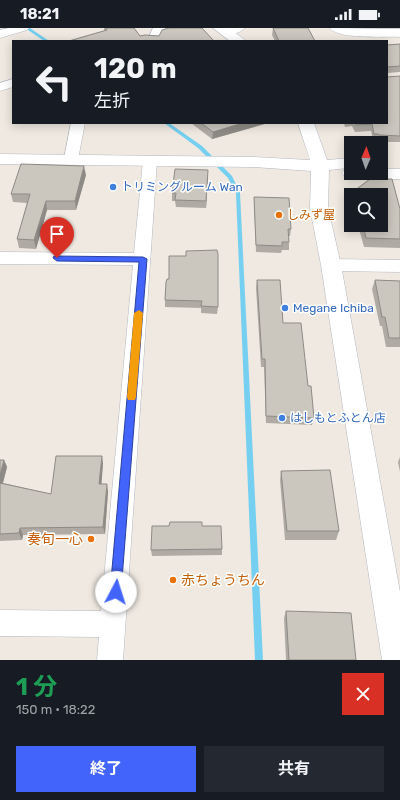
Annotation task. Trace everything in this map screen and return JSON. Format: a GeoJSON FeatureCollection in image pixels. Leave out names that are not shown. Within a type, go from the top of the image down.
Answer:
{"type":"FeatureCollection","features":[{"type":"Feature","properties":{"kind":"street"},"geometry":{"type":"LineString","coordinates":[[153,40],[159,28]]}},
{"type":"Feature","properties":{"kind":"street"},"geometry":{"type":"LineString","coordinates":[[336,28],[349,32],[400,34]]}},
{"type":"Feature","properties":{"kind":"street"},"geometry":{"type":"LineString","coordinates":[[0,34],[20,29]]}},
{"type":"Feature","properties":{"kind":"street"},"geometry":{"type":"LineString","coordinates":[[228,29],[238,40]]}},
{"type":"Feature","properties":{"kind":"street"},"geometry":{"type":"LineString","coordinates":[[0,87],[12,83]]}},
{"type":"Feature","properties":{"kind":"street"},"geometry":{"type":"LineString","coordinates":[[70,159],[78,124]]}},
{"type":"Feature","properties":{"kind":"street"},"geometry":{"type":"LineString","coordinates":[[306,124],[320,166],[319,208],[397,660]]}},
{"type":"Feature","properties":{"kind":"street"},"geometry":{"type":"LineString","coordinates":[[0,159],[253,162],[320,166],[344,164]]}},
{"type":"Feature","properties":{"kind":"street"},"geometry":{"type":"LineString","coordinates":[[110,660],[150,161]]}},
{"type":"Feature","properties":{"kind":"street"},"geometry":{"type":"LineString","coordinates":[[388,163],[400,164]]}},
{"type":"Feature","properties":{"kind":"street"},"geometry":{"type":"LineString","coordinates":[[320,166],[344,171]]}},
{"type":"Feature","properties":{"kind":"street"},"geometry":{"type":"LineString","coordinates":[[388,174],[400,174]]}},
{"type":"Feature","properties":{"kind":"street"},"geometry":{"type":"LineString","coordinates":[[0,258],[143,259]]}},
{"type":"Feature","properties":{"kind":"street"},"geometry":{"type":"LineString","coordinates":[[330,265],[400,266]]}},
{"type":"Feature","properties":{"kind":"street"},"geometry":{"type":"LineString","coordinates":[[0,623],[113,624]]}},
{"type":"Feature","properties":{"kind":"building"},"geometry":{"type":"Polygon","coordinates":[[[106,28],[134,28],[140,36],[159,36],[162,30],[169,28],[202,28],[213,40],[72,40],[107,30],[106,28]]]}},
{"type":"Feature","properties":{"kind":"building"},"geometry":{"type":"Polygon","coordinates":[[[273,28],[308,28],[314,40],[279,40],[273,28]]]}},
{"type":"Feature","properties":{"kind":"building"},"geometry":{"type":"Polygon","coordinates":[[[400,44],[400,66],[388,67],[388,45],[400,44]]]}},
{"type":"Feature","properties":{"kind":"building"},"geometry":{"type":"Polygon","coordinates":[[[400,76],[400,136],[374,134],[372,124],[388,124],[388,77],[400,76]]]}},
{"type":"Feature","properties":{"kind":"building"},"geometry":{"type":"Polygon","coordinates":[[[202,124],[240,124],[213,132],[202,124]]]}},
{"type":"Feature","properties":{"kind":"building"},"geometry":{"type":"Polygon","coordinates":[[[21,164],[84,166],[75,201],[46,201],[34,240],[17,239],[30,194],[11,194],[21,164]]]}},
{"type":"Feature","properties":{"kind":"building"},"geometry":{"type":"Polygon","coordinates":[[[175,169],[208,170],[206,201],[175,200],[176,193],[172,193],[175,169]]]}},
{"type":"Feature","properties":{"kind":"building"},"geometry":{"type":"Polygon","coordinates":[[[392,179],[400,209],[400,239],[366,238],[365,232],[388,232],[388,188],[358,188],[369,180],[392,179]]]}},
{"type":"Feature","properties":{"kind":"building"},"geometry":{"type":"Polygon","coordinates":[[[254,197],[289,198],[291,229],[288,229],[289,242],[282,242],[282,246],[256,245],[254,197]]]}},
{"type":"Feature","properties":{"kind":"building"},"geometry":{"type":"Polygon","coordinates":[[[217,250],[218,307],[201,306],[202,301],[165,300],[166,282],[167,279],[169,279],[169,256],[186,256],[186,251],[217,250]]]}},
{"type":"Feature","properties":{"kind":"building"},"geometry":{"type":"Polygon","coordinates":[[[257,280],[280,280],[283,323],[301,323],[308,386],[311,386],[314,418],[266,416],[265,359],[262,359],[257,280]]]}},
{"type":"Feature","properties":{"kind":"building"},"geometry":{"type":"Polygon","coordinates":[[[375,280],[400,281],[400,338],[389,338],[385,317],[382,317],[375,280]]]}},
{"type":"Feature","properties":{"kind":"building"},"geometry":{"type":"Polygon","coordinates":[[[56,456],[102,456],[99,484],[107,484],[103,527],[20,528],[19,533],[0,534],[0,483],[51,494],[56,456]]]}},
{"type":"Feature","properties":{"kind":"building"},"geometry":{"type":"Polygon","coordinates":[[[0,460],[4,460],[0,475],[0,460]]]}},
{"type":"Feature","properties":{"kind":"building"},"geometry":{"type":"Polygon","coordinates":[[[330,470],[339,531],[287,531],[281,471],[330,470]]]}},
{"type":"Feature","properties":{"kind":"building"},"geometry":{"type":"Polygon","coordinates":[[[170,522],[202,522],[202,526],[221,526],[222,549],[151,550],[152,526],[169,526],[170,522]]]}},
{"type":"Feature","properties":{"kind":"building"},"geometry":{"type":"Polygon","coordinates":[[[286,611],[351,613],[356,660],[289,660],[286,611]]]}},
{"type":"Feature","properties":{"kind":"waterway"},"geometry":{"type":"LineString","coordinates":[[27,28],[45,40]]}},
{"type":"Feature","properties":{"kind":"waterway"},"geometry":{"type":"LineString","coordinates":[[167,124],[200,147],[230,177],[238,193],[259,660]]}},
{"type":"Feature","properties":{"kind":"slow traffic"},"geometry":{"type":"LineString","coordinates":[[132,397],[139,313]]}},
{"type":"Feature","properties":{"kind":"place","name":"トリミングルーム Wan"},"geometry":{"type":"Point","coordinates":[113,187]}},
{"type":"Feature","properties":{"kind":"place","name":"しみず屋"},"geometry":{"type":"Point","coordinates":[279,215]}},
{"type":"Feature","properties":{"kind":"place","name":"Megane Ichiba"},"geometry":{"type":"Point","coordinates":[285,308]}},
{"type":"Feature","properties":{"kind":"place","name":"はしもとふとん店"},"geometry":{"type":"Point","coordinates":[282,418]}},
{"type":"Feature","properties":{"kind":"place","name":"奏旬一心"},"geometry":{"type":"Point","coordinates":[91,539]}},
{"type":"Feature","properties":{"kind":"place","name":"赤ちょうちん"},"geometry":{"type":"Point","coordinates":[173,580]}},
{"type":"Feature","properties":{"kind":"route"},"geometry":{"type":"LineString","coordinates":[[57,258],[143,259],[116,592]]}}]}
